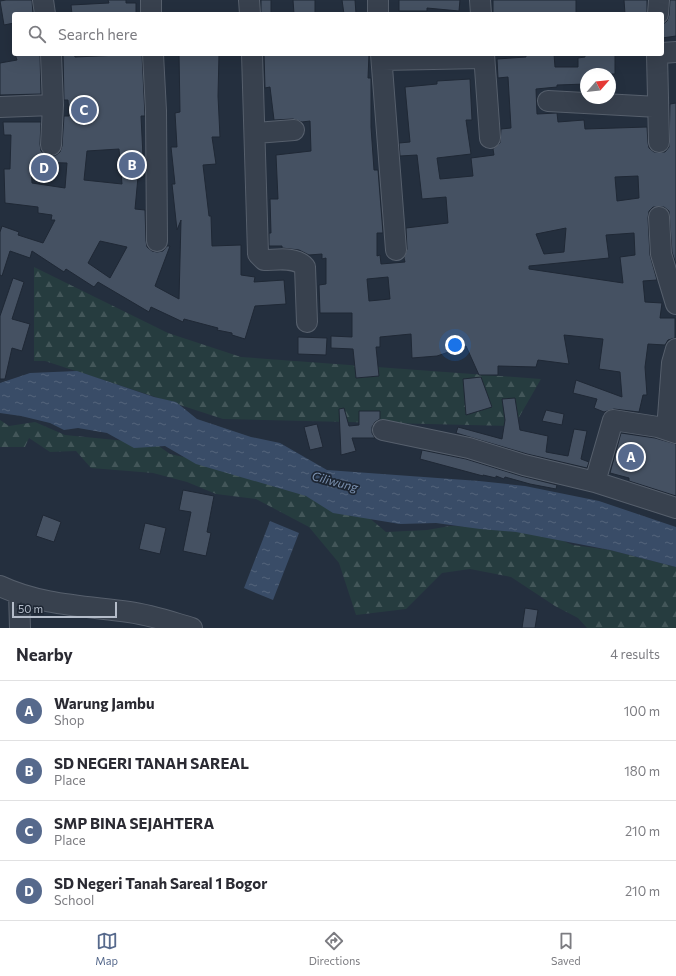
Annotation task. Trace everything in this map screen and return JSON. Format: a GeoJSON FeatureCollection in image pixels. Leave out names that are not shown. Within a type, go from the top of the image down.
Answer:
{"type":"FeatureCollection","features":[{"type":"Feature","properties":{"kind":"street"},"geometry":{"type":"LineString","coordinates":[[43,0],[45,12]]}},
{"type":"Feature","properties":{"kind":"street"},"geometry":{"type":"LineString","coordinates":[[151,0],[152,12]]}},
{"type":"Feature","properties":{"kind":"street"},"geometry":{"type":"LineString","coordinates":[[249,0],[250,12]]}},
{"type":"Feature","properties":{"kind":"street"},"geometry":{"type":"LineString","coordinates":[[378,0],[378,12]]}},
{"type":"Feature","properties":{"kind":"street"},"geometry":{"type":"LineString","coordinates":[[480,0],[481,12]]}},
{"type":"Feature","properties":{"kind":"street"},"geometry":{"type":"LineString","coordinates":[[658,12],[659,0]]}},
{"type":"Feature","properties":{"kind":"street"},"geometry":{"type":"LineString","coordinates":[[664,53],[676,52]]}},
{"type":"Feature","properties":{"kind":"street"},"geometry":{"type":"LineString","coordinates":[[51,56],[53,105],[51,145]]}},
{"type":"Feature","properties":{"kind":"street"},"geometry":{"type":"LineString","coordinates":[[153,56],[156,111],[157,241]]}},
{"type":"Feature","properties":{"kind":"street"},"geometry":{"type":"LineString","coordinates":[[252,56],[256,133],[258,254],[264,260],[296,260],[301,262],[305,267],[307,322]]}},
{"type":"Feature","properties":{"kind":"street"},"geometry":{"type":"LineString","coordinates":[[396,250],[381,57],[484,56],[490,138]]}},
{"type":"Feature","properties":{"kind":"street"},"geometry":{"type":"LineString","coordinates":[[656,56],[660,142]]}},
{"type":"Feature","properties":{"kind":"street"},"geometry":{"type":"LineString","coordinates":[[548,101],[658,107]]}},
{"type":"Feature","properties":{"kind":"street"},"geometry":{"type":"LineString","coordinates":[[0,107],[53,105]]}},
{"type":"Feature","properties":{"kind":"street"},"geometry":{"type":"LineString","coordinates":[[256,133],[294,130]]}},
{"type":"Feature","properties":{"kind":"street"},"geometry":{"type":"LineString","coordinates":[[659,217],[661,254],[676,304]]}},
{"type":"Feature","properties":{"kind":"street"},"geometry":{"type":"LineString","coordinates":[[595,482],[613,420],[671,431],[672,363],[676,348]]}},
{"type":"Feature","properties":{"kind":"street"},"geometry":{"type":"LineString","coordinates":[[383,430],[469,448],[538,469],[595,482],[676,508]]}},
{"type":"Feature","properties":{"kind":"street"},"geometry":{"type":"LineString","coordinates":[[0,586],[19,594],[78,607],[156,616],[192,628]]}},
{"type":"Feature","properties":{"kind":"street"},"geometry":{"type":"LineString","coordinates":[[19,594],[20,628]]}},
{"type":"Feature","properties":{"kind":"green space"},"geometry":{"type":"Polygon","coordinates":[[[34,267],[168,333],[241,357],[541,379],[514,426],[223,419],[45,361],[34,361],[34,267]]]}},
{"type":"Feature","properties":{"kind":"green space"},"geometry":{"type":"Polygon","coordinates":[[[0,420],[9,426],[35,422],[65,435],[156,444],[170,454],[220,465],[367,516],[386,532],[427,530],[450,526],[521,528],[554,537],[573,545],[610,550],[676,567],[676,628],[587,628],[578,618],[555,606],[511,577],[470,569],[442,573],[406,609],[356,615],[339,563],[309,527],[256,499],[216,494],[187,482],[153,473],[91,468],[76,451],[50,452],[29,438],[25,447],[0,447],[0,420]]]}},
{"type":"Feature","properties":{"kind":"water","name":"Ciliwung"},"geometry":{"type":"Polygon","coordinates":[[[77,371],[154,397],[176,402],[197,419],[251,437],[280,443],[327,470],[479,481],[525,486],[599,501],[676,527],[676,567],[610,550],[516,532],[436,523],[400,524],[333,513],[306,496],[196,464],[165,446],[134,448],[107,433],[78,428],[64,430],[50,423],[0,413],[0,383],[30,373],[77,371]]]}},
{"type":"Feature","properties":{"kind":"water"},"geometry":{"type":"Polygon","coordinates":[[[270,521],[299,533],[273,600],[244,588],[270,521]]]}},
{"type":"Feature","properties":{"kind":"building"},"geometry":{"type":"Polygon","coordinates":[[[32,0],[33,12],[12,12],[12,23],[4,25],[0,1],[32,0]]]}},
{"type":"Feature","properties":{"kind":"building"},"geometry":{"type":"Polygon","coordinates":[[[108,0],[126,0],[126,3],[136,3],[136,12],[72,12],[71,5],[109,3],[108,0]]]}},
{"type":"Feature","properties":{"kind":"building"},"geometry":{"type":"Polygon","coordinates":[[[261,0],[271,0],[271,12],[261,12],[261,0]]]}},
{"type":"Feature","properties":{"kind":"building"},"geometry":{"type":"Polygon","coordinates":[[[293,0],[315,0],[315,12],[294,12],[293,0]]]}},
{"type":"Feature","properties":{"kind":"building"},"geometry":{"type":"Polygon","coordinates":[[[342,0],[355,0],[356,12],[344,12],[342,0]]]}},
{"type":"Feature","properties":{"kind":"building"},"geometry":{"type":"Polygon","coordinates":[[[399,0],[460,0],[459,11],[427,8],[427,11],[399,11],[399,0]]]}},
{"type":"Feature","properties":{"kind":"building"},"geometry":{"type":"Polygon","coordinates":[[[493,0],[576,0],[576,12],[493,12],[493,0]]]}},
{"type":"Feature","properties":{"kind":"building"},"geometry":{"type":"Polygon","coordinates":[[[624,0],[647,0],[647,12],[625,12],[624,0]]]}},
{"type":"Feature","properties":{"kind":"building"},"geometry":{"type":"Polygon","coordinates":[[[670,0],[676,0],[676,36],[664,38],[664,23],[667,21],[670,0]]]}},
{"type":"Feature","properties":{"kind":"building"},"geometry":{"type":"Polygon","coordinates":[[[16,56],[40,56],[41,94],[0,95],[0,63],[17,60],[16,56]]]}},
{"type":"Feature","properties":{"kind":"building"},"geometry":{"type":"Polygon","coordinates":[[[63,56],[142,56],[145,116],[141,116],[144,177],[138,177],[135,209],[145,210],[147,247],[152,251],[157,252],[163,251],[167,246],[170,246],[155,286],[179,299],[181,220],[177,230],[172,184],[175,184],[171,147],[177,147],[175,113],[180,112],[179,56],[219,56],[218,96],[220,137],[212,137],[216,164],[203,165],[209,216],[211,216],[212,246],[241,245],[241,275],[255,277],[254,282],[284,280],[286,304],[255,306],[245,339],[232,335],[232,333],[217,330],[218,328],[184,319],[183,322],[151,307],[149,312],[98,282],[94,287],[66,269],[64,272],[32,251],[30,258],[10,251],[2,276],[0,275],[0,232],[2,226],[19,232],[18,235],[43,243],[55,220],[51,220],[52,215],[38,213],[38,207],[5,203],[4,169],[10,169],[11,135],[4,135],[3,122],[41,122],[41,151],[50,156],[56,155],[60,152],[62,146],[64,116],[69,116],[68,100],[64,100],[63,56]],[[119,149],[87,151],[84,180],[122,184],[119,149]],[[31,162],[32,183],[65,188],[67,163],[31,162]],[[100,241],[88,263],[110,278],[127,247],[100,241]]]}},
{"type":"Feature","properties":{"kind":"building"},"geometry":{"type":"Polygon","coordinates":[[[264,56],[369,56],[368,78],[371,78],[371,127],[374,170],[378,170],[383,233],[377,233],[377,256],[380,255],[381,264],[405,262],[404,258],[407,249],[406,228],[448,223],[446,197],[422,199],[417,155],[400,156],[399,143],[410,142],[405,87],[437,84],[437,81],[470,79],[472,120],[466,120],[471,154],[437,158],[440,179],[473,176],[471,158],[494,155],[493,149],[500,143],[501,129],[511,128],[508,77],[498,78],[497,59],[526,56],[554,56],[555,67],[578,67],[578,58],[585,56],[615,56],[615,68],[580,68],[580,84],[557,85],[557,87],[536,89],[537,114],[557,113],[558,122],[584,120],[585,129],[647,127],[649,148],[654,152],[665,152],[669,147],[670,104],[676,103],[676,264],[672,252],[669,211],[664,207],[653,207],[649,211],[648,218],[650,255],[657,280],[643,281],[645,302],[662,303],[660,318],[675,318],[675,338],[668,340],[665,345],[648,344],[645,367],[647,395],[643,395],[639,412],[614,409],[604,412],[594,408],[597,399],[573,393],[576,380],[622,397],[620,372],[599,369],[603,339],[564,335],[569,364],[538,360],[536,367],[498,366],[498,375],[479,375],[466,346],[437,356],[412,358],[411,334],[380,337],[380,347],[376,347],[379,376],[356,378],[353,349],[331,348],[331,336],[352,337],[352,313],[320,313],[319,285],[326,284],[326,258],[322,259],[322,254],[309,255],[299,250],[282,248],[282,246],[269,246],[269,233],[271,233],[270,199],[278,199],[276,155],[311,151],[310,121],[302,122],[293,119],[274,120],[270,87],[265,88],[264,56]],[[638,176],[615,177],[617,201],[639,198],[638,176]],[[566,228],[536,234],[544,254],[564,252],[566,228]],[[634,233],[606,235],[609,258],[529,266],[529,269],[623,283],[620,257],[635,255],[634,233]],[[388,277],[367,279],[369,301],[390,299],[388,277]]]}},
{"type":"Feature","properties":{"kind":"building"},"geometry":{"type":"Polygon","coordinates":[[[13,278],[24,282],[12,319],[30,324],[22,351],[12,348],[5,379],[0,379],[0,316],[13,278]]]}},
{"type":"Feature","properties":{"kind":"building"},"geometry":{"type":"Polygon","coordinates":[[[298,337],[327,338],[326,355],[298,354],[298,337]]]}},
{"type":"Feature","properties":{"kind":"building"},"geometry":{"type":"Polygon","coordinates":[[[481,377],[492,407],[466,415],[463,379],[481,377]]]}},
{"type":"Feature","properties":{"kind":"building"},"geometry":{"type":"Polygon","coordinates":[[[515,398],[520,430],[548,436],[546,452],[568,456],[574,429],[587,431],[581,459],[589,462],[587,468],[527,454],[456,433],[458,427],[502,439],[505,420],[502,399],[515,398]]]}},
{"type":"Feature","properties":{"kind":"building"},"geometry":{"type":"Polygon","coordinates":[[[344,408],[349,426],[359,425],[359,411],[380,411],[380,419],[375,422],[372,427],[372,433],[375,438],[352,438],[356,451],[341,455],[339,409],[344,408]]]}},
{"type":"Feature","properties":{"kind":"building"},"geometry":{"type":"Polygon","coordinates":[[[546,410],[564,414],[562,425],[542,421],[546,410]]]}},
{"type":"Feature","properties":{"kind":"building"},"geometry":{"type":"Polygon","coordinates":[[[317,424],[323,447],[310,450],[304,427],[317,424]]]}},
{"type":"Feature","properties":{"kind":"building"},"geometry":{"type":"Polygon","coordinates":[[[621,433],[655,438],[676,444],[676,496],[629,481],[629,478],[610,473],[621,433]]]}},
{"type":"Feature","properties":{"kind":"building"},"geometry":{"type":"Polygon","coordinates":[[[422,450],[466,459],[521,476],[557,485],[556,489],[505,477],[504,479],[496,476],[496,478],[483,476],[420,459],[422,450]]]}},
{"type":"Feature","properties":{"kind":"building"},"geometry":{"type":"Polygon","coordinates":[[[183,490],[214,496],[207,532],[211,533],[206,556],[183,551],[191,512],[179,510],[183,490]]]}},
{"type":"Feature","properties":{"kind":"building"},"geometry":{"type":"Polygon","coordinates":[[[43,515],[61,522],[54,542],[36,536],[43,515]]]}},
{"type":"Feature","properties":{"kind":"building"},"geometry":{"type":"Polygon","coordinates":[[[145,523],[166,528],[160,554],[139,549],[145,523]]]}},
{"type":"Feature","properties":{"kind":"building"},"geometry":{"type":"Polygon","coordinates":[[[525,608],[538,610],[535,628],[522,628],[525,608]]]}},
{"type":"Feature","properties":{"kind":"place","name":"SMP BINA SEJAHTERA"},"geometry":{"type":"Point","coordinates":[84,110]}},
{"type":"Feature","properties":{"kind":"place","name":"SD NEGERI TANAH SAREAL"},"geometry":{"type":"Point","coordinates":[132,165]}},
{"type":"Feature","properties":{"kind":"place","name":"SD Negeri Tanah Sareal 1 Bogor"},"geometry":{"type":"Point","coordinates":[44,168]}},
{"type":"Feature","properties":{"kind":"place","name":"Warung Jambu"},"geometry":{"type":"Point","coordinates":[631,457]}}]}
